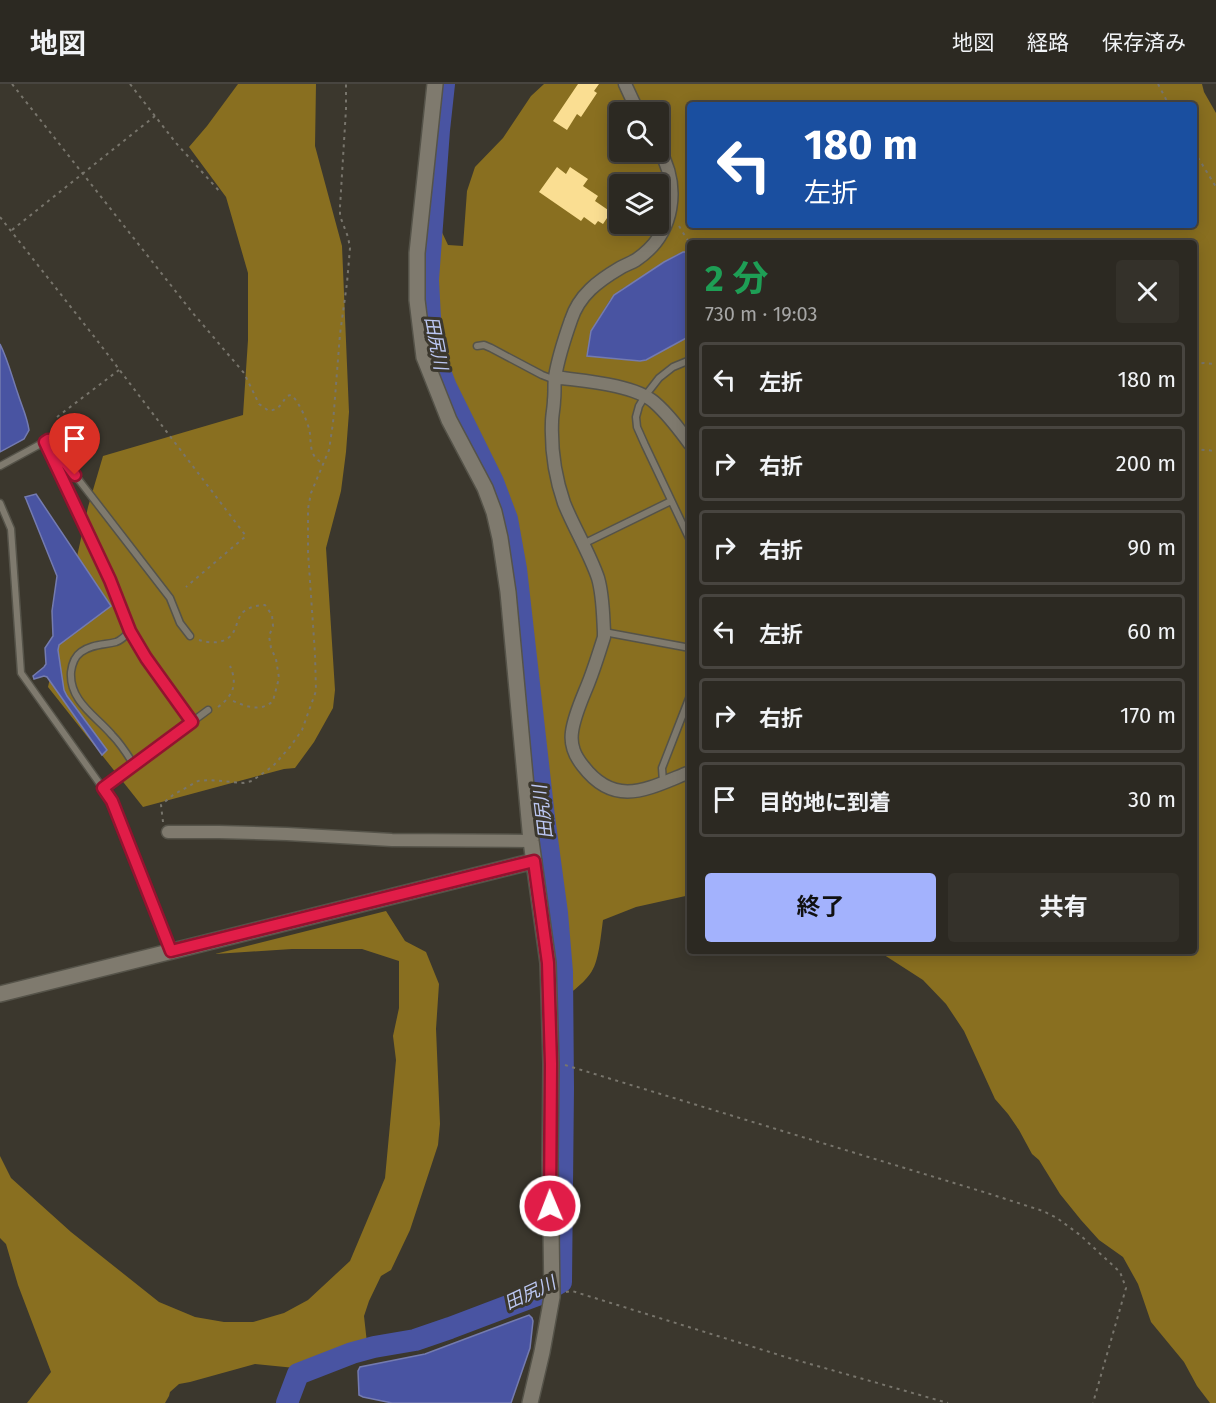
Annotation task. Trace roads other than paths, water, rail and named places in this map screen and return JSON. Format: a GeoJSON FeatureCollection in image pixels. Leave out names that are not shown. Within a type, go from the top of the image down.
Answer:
{"type":"FeatureCollection","features":[{"type":"Feature","properties":{"kind":"street"},"geometry":{"type":"LineString","coordinates":[[435,84],[417,253],[417,300],[424,357],[449,420],[485,488],[500,538],[513,635],[531,841],[548,963],[552,1297],[530,1403]]}},
{"type":"Feature","properties":{"kind":"street"},"geometry":{"type":"LineString","coordinates":[[625,84],[633,102]]}},
{"type":"Feature","properties":{"kind":"street"},"geometry":{"type":"LineString","coordinates":[[665,162],[670,174],[673,192],[669,214],[661,234],[636,260],[619,268],[581,297],[571,318],[555,379],[553,449],[556,476],[564,503],[598,579],[602,598],[604,637],[579,706],[572,733],[572,748],[589,774],[603,785],[618,791],[631,792],[647,789],[687,773]]}},
{"type":"Feature","properties":{"kind":"street"},"geometry":{"type":"LineString","coordinates":[[555,379],[610,385],[645,396],[673,421],[687,440]]}},
{"type":"Feature","properties":{"kind":"street"},"geometry":{"type":"LineString","coordinates":[[168,832],[287,834],[393,840],[531,841]]}},
{"type":"Feature","properties":{"kind":"street"},"geometry":{"type":"LineString","coordinates":[[0,994],[534,861]]}},
{"type":"Feature","properties":{"kind":"lane"},"geometry":{"type":"LineString","coordinates":[[477,346],[484,345],[542,375],[555,379]]}},
{"type":"Feature","properties":{"kind":"lane"},"geometry":{"type":"LineString","coordinates":[[687,361],[668,370],[659,378],[639,406],[636,417],[637,427],[687,532]]}},
{"type":"Feature","properties":{"kind":"lane"},"geometry":{"type":"LineString","coordinates":[[0,466],[48,440],[170,598],[180,623],[190,636]]}},
{"type":"Feature","properties":{"kind":"lane"},"geometry":{"type":"LineString","coordinates":[[45,442],[110,580],[130,631],[146,658],[192,722]]}},
{"type":"Feature","properties":{"kind":"lane"},"geometry":{"type":"LineString","coordinates":[[583,544],[671,501]]}},
{"type":"Feature","properties":{"kind":"lane"},"geometry":{"type":"LineString","coordinates":[[0,503],[11,529],[21,673],[112,801],[171,951]]}},
{"type":"Feature","properties":{"kind":"lane"},"geometry":{"type":"LineString","coordinates":[[130,631],[123,639],[94,646],[75,657],[72,664],[71,683],[80,703],[113,736],[134,765]]}},
{"type":"Feature","properties":{"kind":"lane"},"geometry":{"type":"LineString","coordinates":[[604,632],[687,647]]}},
{"type":"Feature","properties":{"kind":"lane"},"geometry":{"type":"LineString","coordinates":[[663,783],[662,768],[687,704]]}},
{"type":"Feature","properties":{"kind":"lane"},"geometry":{"type":"LineString","coordinates":[[103,788],[208,710]]}},
{"type":"Feature","properties":{"kind":"water"},"geometry":{"type":"Polygon","coordinates":[[[687,252],[687,338],[646,360],[587,356],[591,331],[614,295],[664,262],[687,252]]]}},
{"type":"Feature","properties":{"kind":"water"},"geometry":{"type":"Polygon","coordinates":[[[0,344],[8,362],[29,430],[24,439],[0,452],[0,344]]]}},
{"type":"Feature","properties":{"kind":"water"},"geometry":{"type":"Polygon","coordinates":[[[36,494],[111,606],[59,645],[58,650],[64,690],[107,750],[102,755],[47,677],[34,679],[33,676],[46,664],[45,648],[53,636],[52,611],[57,576],[25,497],[36,494]]]}},
{"type":"Feature","properties":{"kind":"water"},"geometry":{"type":"Polygon","coordinates":[[[529,1315],[533,1321],[530,1348],[511,1403],[392,1403],[359,1395],[358,1371],[360,1367],[425,1354],[529,1315]]]}},
{"type":"Feature","properties":{"kind":"waterway","name":"田尻川"},"geometry":{"type":"LineString","coordinates":[[287,1403],[298,1374],[352,1353],[415,1340],[450,1328],[540,1294],[561,1282],[562,972],[516,569],[507,519],[493,482],[446,387],[434,356],[431,336],[428,280],[444,84]]}}]}
